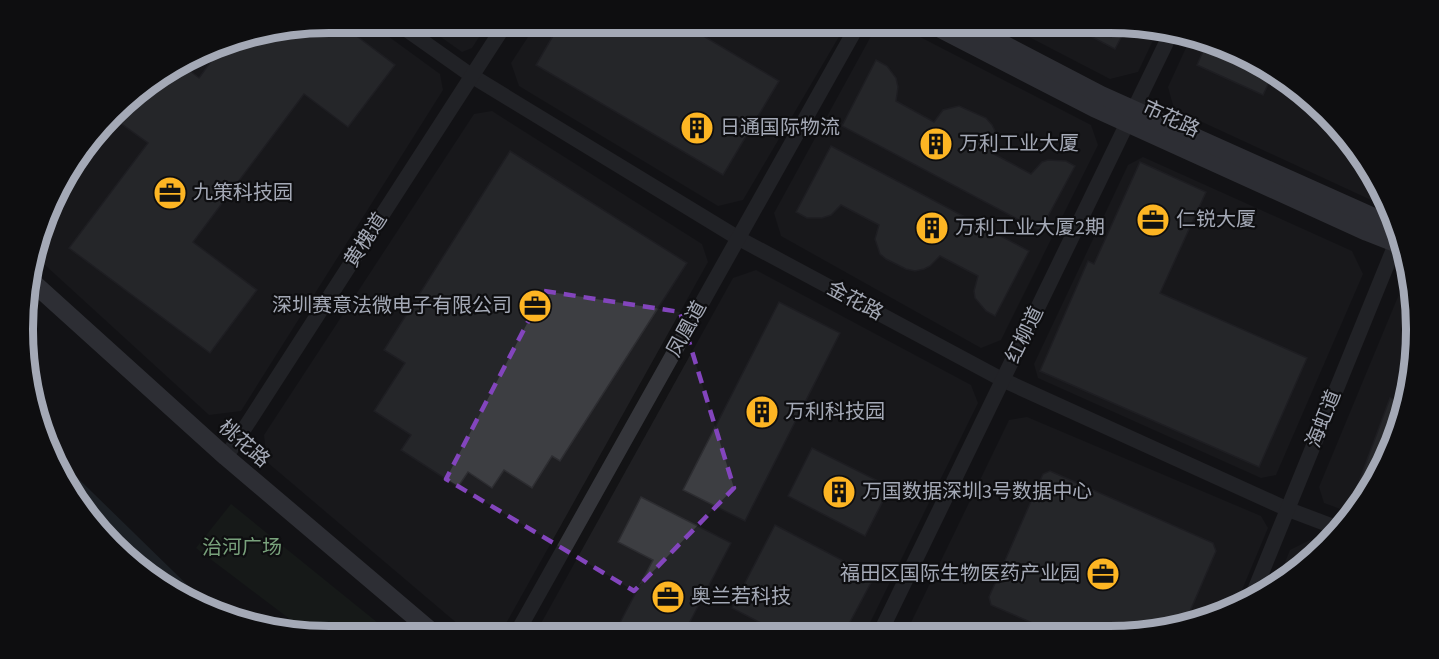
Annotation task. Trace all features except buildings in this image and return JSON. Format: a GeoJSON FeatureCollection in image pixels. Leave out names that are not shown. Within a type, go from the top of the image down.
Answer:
{"type":"FeatureCollection","features":[{"type":"Feature","properties":{"kind":"main road","name":"市花路"},"geometry":{"type":"LineString","coordinates":[[952,33],[1390,236]]}},
{"type":"Feature","properties":{"kind":"main road","name":"市花路"},"geometry":{"type":"LineString","coordinates":[[982,33],[1131,117]]}},
{"type":"Feature","properties":{"kind":"main road","name":"桃花路"},"geometry":{"type":"LineString","coordinates":[[37,286],[226,457],[425,626]]}},
{"type":"Feature","properties":{"kind":"street","name":"金花路"},"geometry":{"type":"LineString","coordinates":[[412,33],[472,76],[738,238],[1003,380],[1287,509],[1331,526]]}},
{"type":"Feature","properties":{"kind":"street","name":"黄槐道"},"geometry":{"type":"LineString","coordinates":[[226,457],[499,33]]}},
{"type":"Feature","properties":{"kind":"street","name":"凤凰道"},"geometry":{"type":"LineString","coordinates":[[521,626],[853,33]]}},
{"type":"Feature","properties":{"kind":"street","name":"红柳道"},"geometry":{"type":"LineString","coordinates":[[883,626],[1168,39]]}},
{"type":"Feature","properties":{"kind":"street","name":"海虹道"},"geometry":{"type":"LineString","coordinates":[[1256,587],[1394,248]]}},
{"type":"Feature","properties":{"kind":"highlighted area"},"geometry":{"type":"Polygon","coordinates":[[[544,291],[680,312],[734,488],[634,591],[446,479],[544,291]]]}},
{"type":"Feature","properties":{"kind":"shaded area"},"geometry":{"type":"Polygon","coordinates":[[[384,33],[440,74],[443,90],[241,411],[209,415],[41,262],[49,234],[64,198],[94,149],[120,120],[149,94],[198,64],[234,49],[272,39],[310,34],[384,33]]]}},
{"type":"Feature","properties":{"kind":"shaded area"},"geometry":{"type":"Polygon","coordinates":[[[435,33],[482,33],[472,48],[462,52],[435,33]]]}},
{"type":"Feature","properties":{"kind":"shaded area"},"geometry":{"type":"Polygon","coordinates":[[[530,33],[841,33],[743,200],[718,206],[519,86],[511,63],[530,33]]]}},
{"type":"Feature","properties":{"kind":"shaded area"},"geometry":{"type":"Polygon","coordinates":[[[873,33],[912,33],[1091,125],[1098,145],[1001,340],[981,348],[781,236],[774,213],[873,33]]]}},
{"type":"Feature","properties":{"kind":"shaded area"},"geometry":{"type":"Polygon","coordinates":[[[1021,33],[1110,33],[1155,37],[1138,72],[1110,79],[1021,33]]]}},
{"type":"Feature","properties":{"kind":"shaded area"},"geometry":{"type":"Polygon","coordinates":[[[1188,44],[1223,56],[1258,73],[1290,94],[1332,134],[1356,165],[1377,203],[1174,109],[1168,87],[1188,44]]]}},
{"type":"Feature","properties":{"kind":"shaded area"},"geometry":{"type":"Polygon","coordinates":[[[492,111],[702,244],[708,262],[505,626],[460,626],[267,462],[264,435],[474,114],[492,111]]]}},
{"type":"Feature","properties":{"kind":"shaded area"},"geometry":{"type":"Polygon","coordinates":[[[1143,157],[1352,251],[1363,274],[1276,475],[1261,478],[1038,378],[1034,364],[1128,165],[1143,157]]]}},
{"type":"Feature","properties":{"kind":"shaded area"},"geometry":{"type":"Polygon","coordinates":[[[756,270],[971,385],[978,403],[868,626],[540,626],[733,278],[756,270]]]}},
{"type":"Feature","properties":{"kind":"shaded area"},"geometry":{"type":"Polygon","coordinates":[[[1402,287],[1406,330],[1403,368],[1396,406],[1375,461],[1345,511],[1324,503],[1319,487],[1402,287]]]}},
{"type":"Feature","properties":{"kind":"shaded area","name":"福田区国际生物医药产业园"},"geometry":{"type":"Polygon","coordinates":[[[1027,417],[1261,516],[1268,528],[1240,596],[1186,616],[1129,625],[909,626],[1009,420],[1027,417]]]}},
{"type":"Feature","properties":{"kind":"shaded area"},"geometry":{"type":"Polygon","coordinates":[[[68,469],[197,594],[149,565],[120,539],[94,510],[68,469]]]}},
{"type":"Feature","properties":{"kind":"shaded area"},"geometry":{"type":"Polygon","coordinates":[[[1310,540],[1316,542],[1282,571],[1290,550],[1310,540]]]}},
{"type":"Feature","properties":{"kind":"green space","name":"治河广场"},"geometry":{"type":"Polygon","coordinates":[[[231,504],[382,626],[296,624],[196,548],[231,504]]]}},
{"type":"Feature","properties":{"kind":"place","name":"日通国际物流"},"geometry":{"type":"Point","coordinates":[697,128]}},
{"type":"Feature","properties":{"kind":"place","name":"万利工业大厦"},"geometry":{"type":"Point","coordinates":[936,144]}},
{"type":"Feature","properties":{"kind":"place","name":"九策科技园"},"geometry":{"type":"Point","coordinates":[170,193]}},
{"type":"Feature","properties":{"kind":"place","name":"仁锐大厦"},"geometry":{"type":"Point","coordinates":[1153,220]}},
{"type":"Feature","properties":{"kind":"place","name":"万利工业大厦2期"},"geometry":{"type":"Point","coordinates":[932,228]}},
{"type":"Feature","properties":{"kind":"place","name":"深圳赛意法微电子有限公司"},"geometry":{"type":"Point","coordinates":[535,306]}},
{"type":"Feature","properties":{"kind":"place","name":"万利科技园"},"geometry":{"type":"Point","coordinates":[762,412]}},
{"type":"Feature","properties":{"kind":"place","name":"万国数据深圳3号数据中心"},"geometry":{"type":"Point","coordinates":[839,492]}},
{"type":"Feature","properties":{"kind":"place","name":"福田区国际生物医药产业园"},"geometry":{"type":"Point","coordinates":[1103,574]}},
{"type":"Feature","properties":{"kind":"place","name":"奥兰若科技"},"geometry":{"type":"Point","coordinates":[668,597]}}]}
